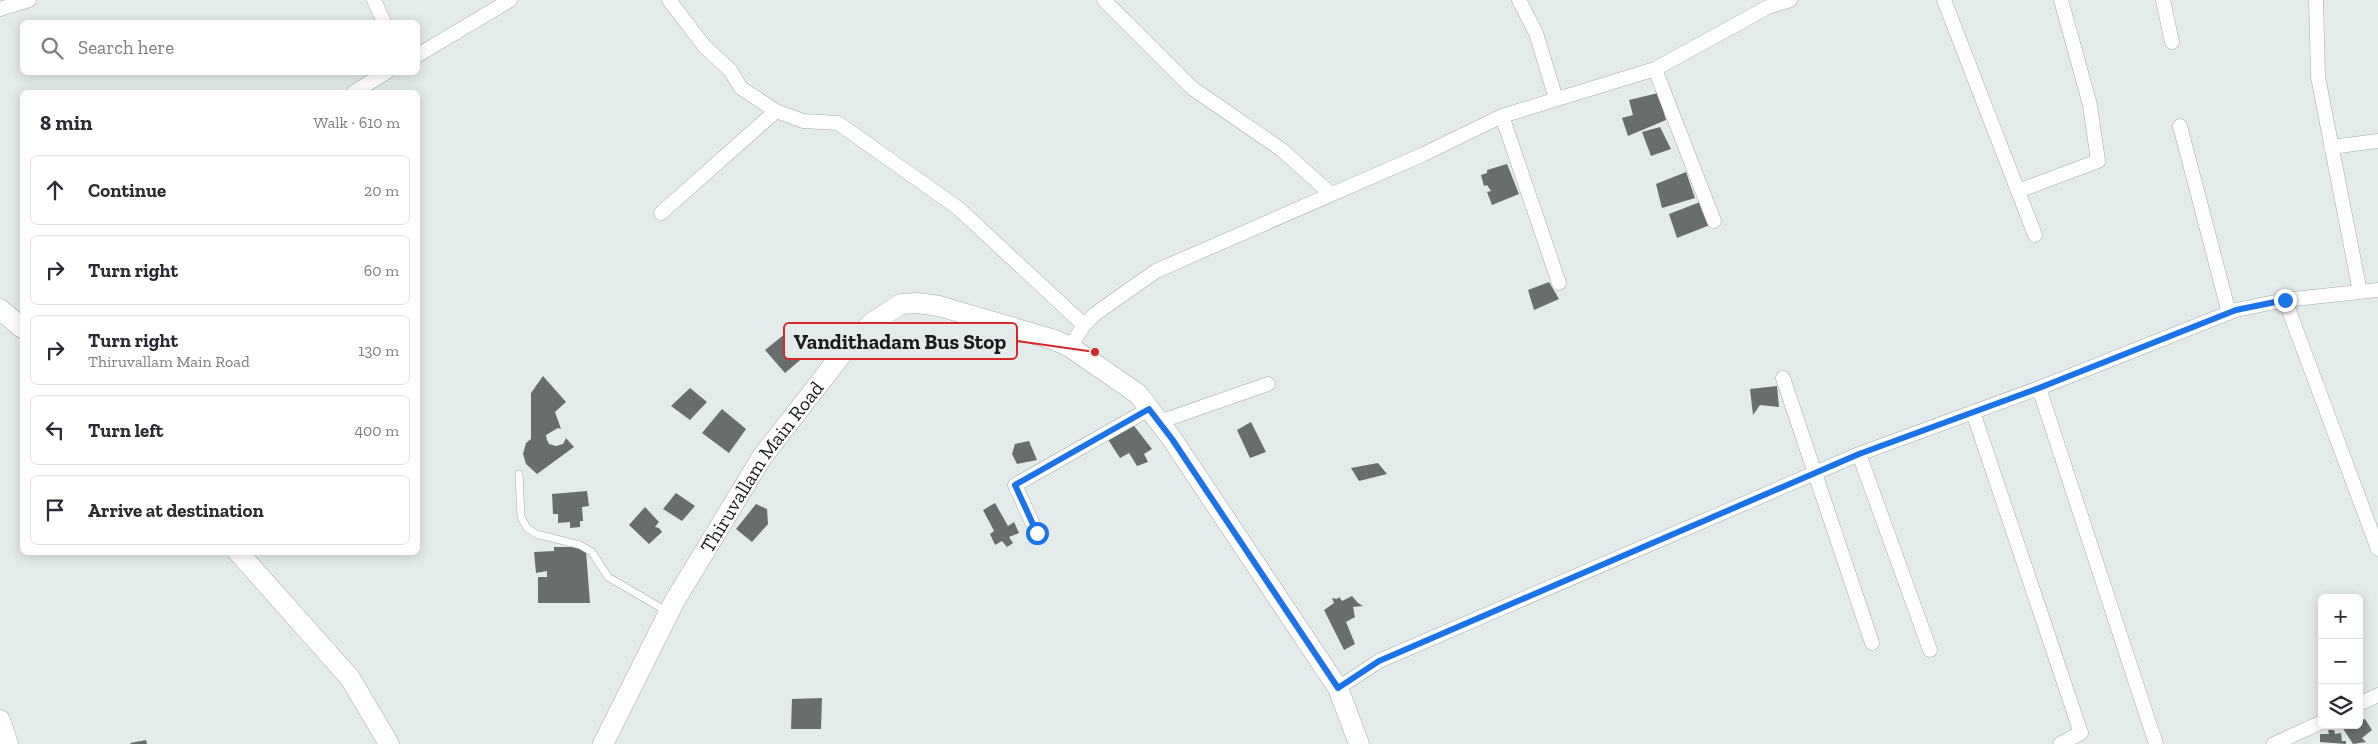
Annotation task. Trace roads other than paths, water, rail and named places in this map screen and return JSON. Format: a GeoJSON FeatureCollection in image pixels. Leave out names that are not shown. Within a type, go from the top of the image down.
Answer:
{"type":"FeatureCollection","features":[{"type":"Feature","properties":{"kind":"main road","name":"Thiruvallam Main Road"},"geometry":{"type":"LineString","coordinates":[[603,744],[669,612],[762,457],[849,344],[887,312],[901,304],[917,303],[939,306],[1055,340],[1070,347],[1138,394],[1338,688],[1359,744]]}},
{"type":"Feature","properties":{"kind":"main road"},"geometry":{"type":"LineString","coordinates":[[0,309],[20,326]]}},
{"type":"Feature","properties":{"kind":"main road"},"geometry":{"type":"LineString","coordinates":[[241,555],[350,678],[390,744]]}},
{"type":"Feature","properties":{"kind":"main road"},"geometry":{"type":"LineString","coordinates":[[0,722],[8,744]]}},
{"type":"Feature","properties":{"kind":"street"},"geometry":{"type":"LineString","coordinates":[[0,9],[29,0]]}},
{"type":"Feature","properties":{"kind":"street"},"geometry":{"type":"LineString","coordinates":[[374,0],[383,20]]}},
{"type":"Feature","properties":{"kind":"street"},"geometry":{"type":"LineString","coordinates":[[420,54],[510,0]]}},
{"type":"Feature","properties":{"kind":"street"},"geometry":{"type":"LineString","coordinates":[[669,0],[704,47],[730,70],[742,88],[776,111],[803,121],[838,123],[958,208],[1084,325]]}},
{"type":"Feature","properties":{"kind":"street"},"geometry":{"type":"LineString","coordinates":[[1104,0],[1192,88],[1282,150],[1331,194]]}},
{"type":"Feature","properties":{"kind":"street"},"geometry":{"type":"LineString","coordinates":[[1519,0],[1536,33],[1556,99]]}},
{"type":"Feature","properties":{"kind":"street"},"geometry":{"type":"LineString","coordinates":[[1070,347],[1084,325],[1118,296],[1156,271],[1424,154],[1502,116],[1655,69],[1768,6],[1790,0]]}},
{"type":"Feature","properties":{"kind":"street"},"geometry":{"type":"LineString","coordinates":[[1944,0],[2035,235]]}},
{"type":"Feature","properties":{"kind":"street"},"geometry":{"type":"LineString","coordinates":[[2018,191],[2098,161],[2090,105],[2061,0]]}},
{"type":"Feature","properties":{"kind":"street"},"geometry":{"type":"LineString","coordinates":[[2163,0],[2172,42]]}},
{"type":"Feature","properties":{"kind":"street"},"geometry":{"type":"LineString","coordinates":[[2316,0],[2318,77],[2360,292]]}},
{"type":"Feature","properties":{"kind":"street"},"geometry":{"type":"LineString","coordinates":[[1655,69],[1714,221]]}},
{"type":"Feature","properties":{"kind":"street"},"geometry":{"type":"LineString","coordinates":[[357,90],[381,75]]}},
{"type":"Feature","properties":{"kind":"street"},"geometry":{"type":"LineString","coordinates":[[660,213],[776,111]]}},
{"type":"Feature","properties":{"kind":"street"},"geometry":{"type":"LineString","coordinates":[[1502,116],[1559,283]]}},
{"type":"Feature","properties":{"kind":"street"},"geometry":{"type":"LineString","coordinates":[[2180,126],[2229,313]]}},
{"type":"Feature","properties":{"kind":"street"},"geometry":{"type":"LineString","coordinates":[[2331,147],[2378,141]]}},
{"type":"Feature","properties":{"kind":"street"},"geometry":{"type":"LineString","coordinates":[[1338,688],[1379,661],[1859,454],[2039,388],[2229,313],[2285,300],[2378,290]]}},
{"type":"Feature","properties":{"kind":"street"},"geometry":{"type":"LineString","coordinates":[[2285,300],[2378,549]]}},
{"type":"Feature","properties":{"kind":"street"},"geometry":{"type":"LineString","coordinates":[[1783,378],[1872,643]]}},
{"type":"Feature","properties":{"kind":"street"},"geometry":{"type":"LineString","coordinates":[[1037,533],[1015,485],[1154,415],[1268,384]]}},
{"type":"Feature","properties":{"kind":"street"},"geometry":{"type":"LineString","coordinates":[[2039,388],[2156,744]]}},
{"type":"Feature","properties":{"kind":"street"},"geometry":{"type":"LineString","coordinates":[[1973,412],[2081,734],[2060,744]]}},
{"type":"Feature","properties":{"kind":"street"},"geometry":{"type":"LineString","coordinates":[[1859,454],[1930,650]]}},
{"type":"Feature","properties":{"kind":"street"},"geometry":{"type":"LineString","coordinates":[[2363,702],[2378,696]]}},
{"type":"Feature","properties":{"kind":"street"},"geometry":{"type":"LineString","coordinates":[[2274,744],[2318,724]]}},
{"type":"Feature","properties":{"kind":"lane"},"geometry":{"type":"LineString","coordinates":[[520,474],[521,517],[527,528],[536,534],[580,545],[592,552],[608,577],[669,612]]}},
{"type":"Feature","properties":{"kind":"place","name":"Vandithadam Bus Stop"},"geometry":{"type":"Point","coordinates":[1095,352]}}]}
